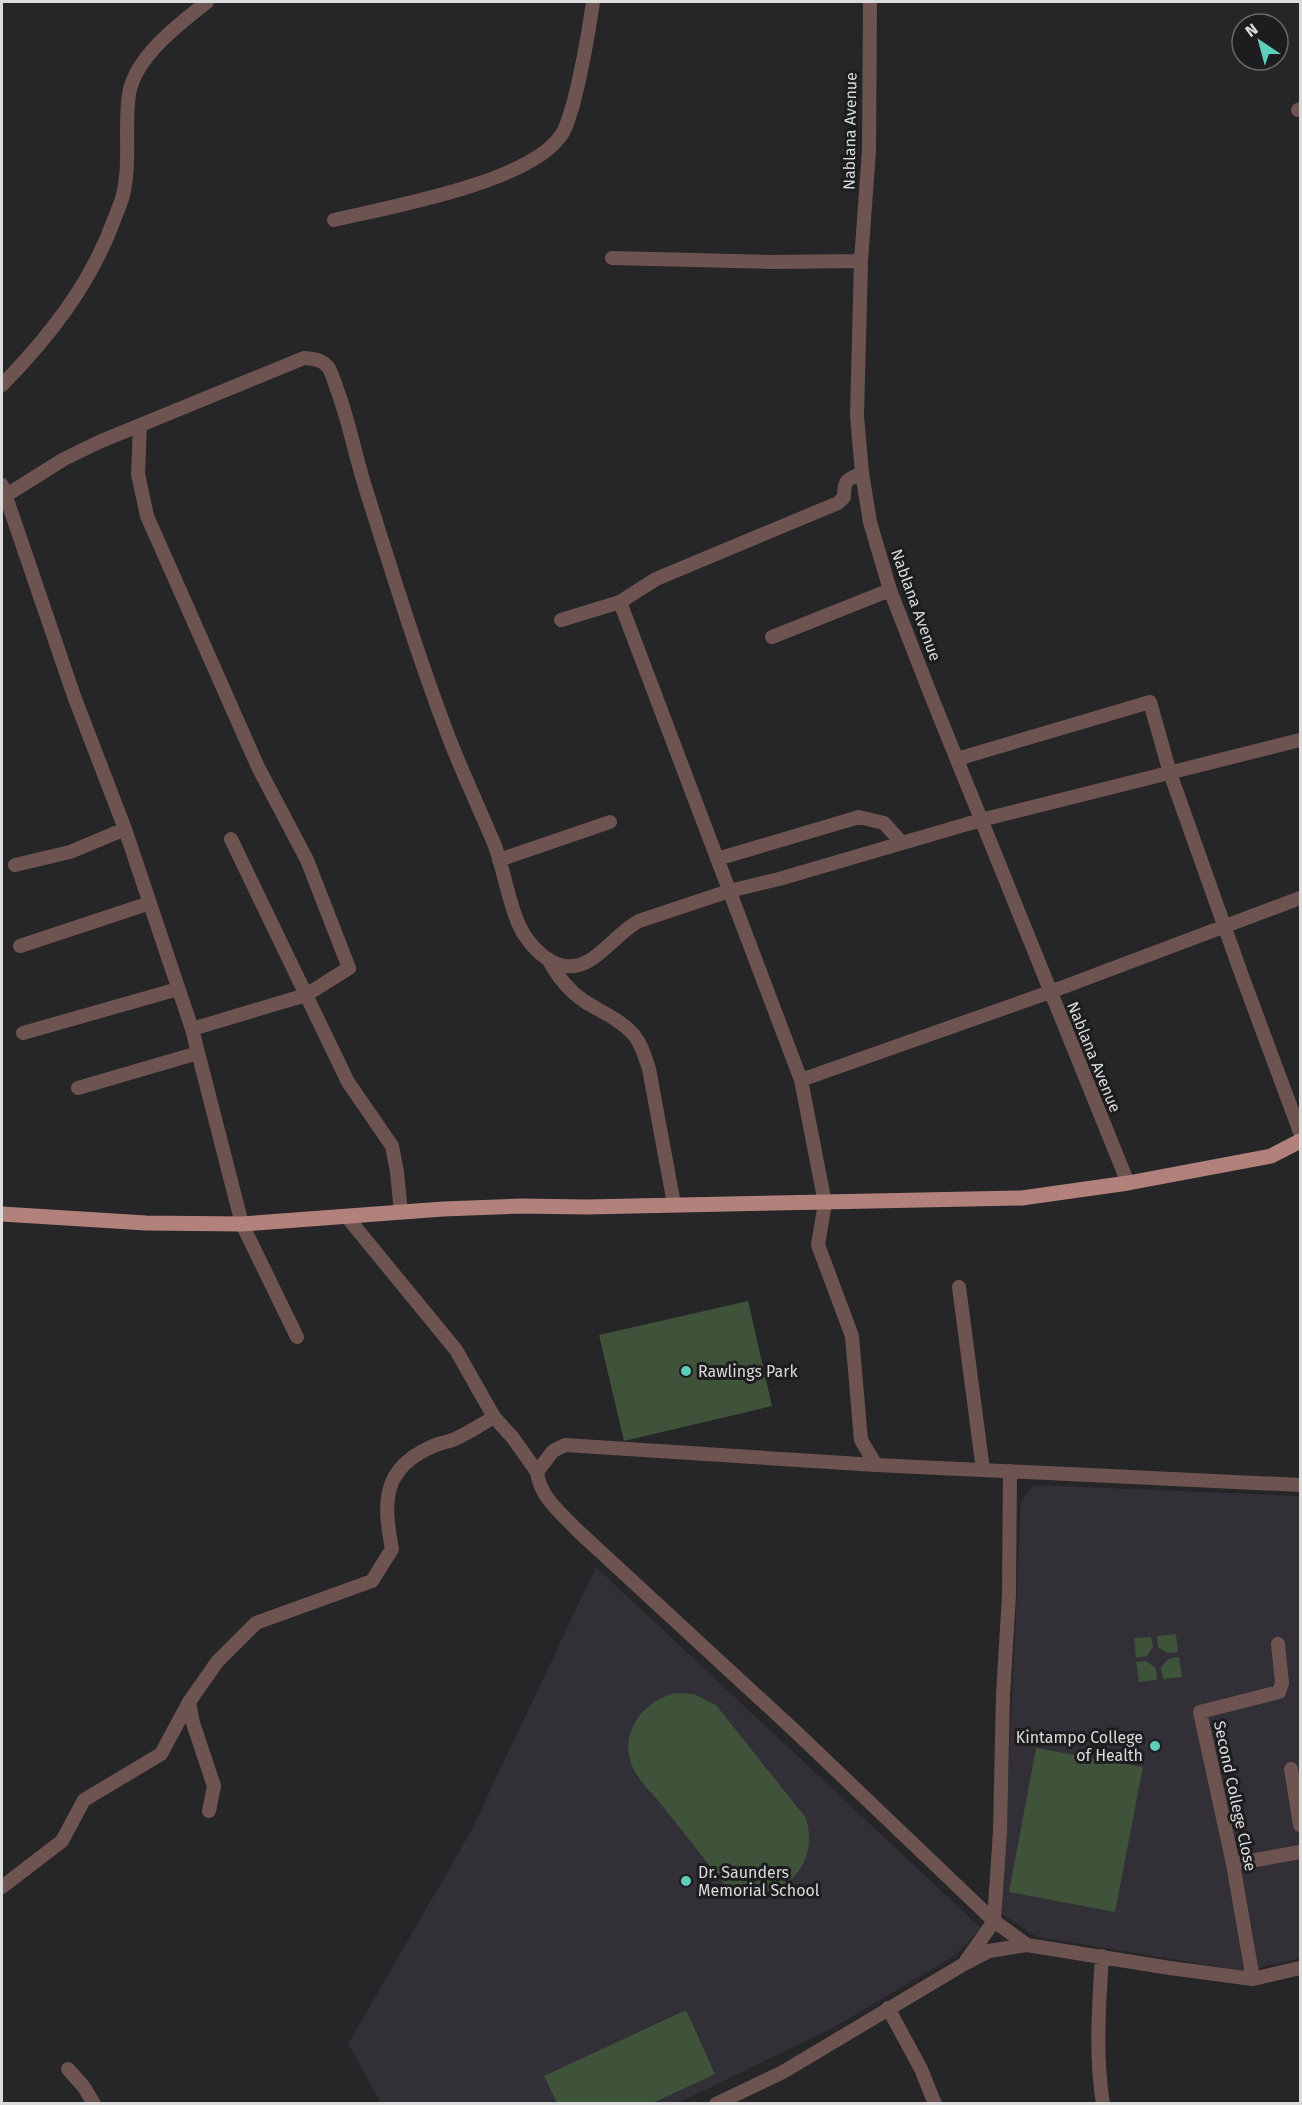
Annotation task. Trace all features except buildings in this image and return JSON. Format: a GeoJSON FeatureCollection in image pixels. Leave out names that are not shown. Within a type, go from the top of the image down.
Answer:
{"type":"FeatureCollection","features":[{"type":"Feature","properties":{"kind":"main road"},"geometry":{"type":"LineString","coordinates":[[2,1214],[146,1223],[242,1224],[521,1206],[586,1207],[1022,1198],[1128,1183],[1271,1156],[1300,1141]]}},
{"type":"Feature","properties":{"kind":"street"},"geometry":{"type":"LineString","coordinates":[[2,385],[36,351],[73,302],[104,247],[123,194],[129,92],[140,66],[172,29],[207,2]]}},
{"type":"Feature","properties":{"kind":"street"},"geometry":{"type":"LineString","coordinates":[[334,220],[463,189],[514,170],[548,150],[559,139],[567,125],[583,69],[593,2]]}},
{"type":"Feature","properties":{"kind":"street","name":"Nablana Avenue"},"geometry":{"type":"LineString","coordinates":[[870,2],[869,151],[861,261],[857,416],[862,473],[870,522],[890,590],[1128,1183]]}},
{"type":"Feature","properties":{"kind":"street"},"geometry":{"type":"LineString","coordinates":[[612,258],[770,262],[861,261]]}},
{"type":"Feature","properties":{"kind":"street"},"geometry":{"type":"LineString","coordinates":[[297,1337],[242,1224],[192,1029],[126,830],[74,696],[3,490],[90,446],[140,425],[304,358],[319,359],[329,368],[353,438],[366,489],[422,664],[450,741],[499,860],[525,936],[537,951],[548,959],[573,967],[592,959],[639,921],[729,891],[779,879],[981,820],[1300,740]]}},
{"type":"Feature","properties":{"kind":"street"},"geometry":{"type":"LineString","coordinates":[[140,425],[138,474],[147,516],[258,767],[307,860],[349,968],[306,995],[192,1029]]}},
{"type":"Feature","properties":{"kind":"street"},"geometry":{"type":"LineString","coordinates":[[561,620],[620,602],[656,579],[838,503],[844,497],[844,484],[847,480],[862,473]]}},
{"type":"Feature","properties":{"kind":"street"},"geometry":{"type":"LineString","coordinates":[[772,637],[890,590]]}},
{"type":"Feature","properties":{"kind":"street"},"geometry":{"type":"LineString","coordinates":[[620,602],[801,1080],[825,1203],[818,1245],[852,1336],[861,1440],[876,1465]]}},
{"type":"Feature","properties":{"kind":"street"},"geometry":{"type":"LineString","coordinates":[[957,759],[1150,702],[1170,773],[1240,973],[1300,1132]]}},
{"type":"Feature","properties":{"kind":"street"},"geometry":{"type":"LineString","coordinates":[[717,859],[859,817],[884,823],[902,843]]}},
{"type":"Feature","properties":{"kind":"street"},"geometry":{"type":"LineString","coordinates":[[499,860],[610,822]]}},
{"type":"Feature","properties":{"kind":"street"},"geometry":{"type":"LineString","coordinates":[[15,865],[70,852],[126,830]]}},
{"type":"Feature","properties":{"kind":"street"},"geometry":{"type":"LineString","coordinates":[[231,839],[348,1082],[392,1146],[401,1212]]}},
{"type":"Feature","properties":{"kind":"street"},"geometry":{"type":"LineString","coordinates":[[801,1080],[1050,992],[1300,898]]}},
{"type":"Feature","properties":{"kind":"street"},"geometry":{"type":"LineString","coordinates":[[20,946],[150,903]]}},
{"type":"Feature","properties":{"kind":"street"},"geometry":{"type":"LineString","coordinates":[[548,959],[556,974],[568,988],[584,1001],[623,1024],[635,1037],[643,1051],[649,1069],[674,1204]]}},
{"type":"Feature","properties":{"kind":"street"},"geometry":{"type":"LineString","coordinates":[[23,1034],[178,989]]}},
{"type":"Feature","properties":{"kind":"street"},"geometry":{"type":"LineString","coordinates":[[78,1088],[198,1053]]}},
{"type":"Feature","properties":{"kind":"street"},"geometry":{"type":"LineString","coordinates":[[347,1217],[456,1350],[494,1417],[513,1438],[537,1472],[538,1484],[544,1495],[577,1530],[795,1731],[994,1921],[1027,1945]]}},
{"type":"Feature","properties":{"kind":"street"},"geometry":{"type":"LineString","coordinates":[[959,1287],[983,1470]]}},
{"type":"Feature","properties":{"kind":"street"},"geometry":{"type":"LineString","coordinates":[[2,1887],[62,1841],[84,1800],[160,1755],[189,1702],[217,1662],[256,1623],[372,1581],[392,1548],[386,1517],[388,1493],[400,1466],[430,1447],[458,1437],[494,1417]]}},
{"type":"Feature","properties":{"kind":"street"},"geometry":{"type":"LineString","coordinates":[[537,1472],[554,1452],[565,1445],[876,1465],[1300,1485]]}},
{"type":"Feature","properties":{"kind":"street"},"geometry":{"type":"LineString","coordinates":[[963,1964],[994,1921],[1000,1831],[1003,1695],[1009,1595],[1010,1471]]}},
{"type":"Feature","properties":{"kind":"street","name":"Second College Close"},"geometry":{"type":"LineString","coordinates":[[1252,1979],[1233,1864],[1200,1712],[1279,1692],[1282,1683],[1278,1644]]}},
{"type":"Feature","properties":{"kind":"street"},"geometry":{"type":"LineString","coordinates":[[189,1702],[193,1723],[214,1786],[209,1811]]}},
{"type":"Feature","properties":{"kind":"street"},"geometry":{"type":"LineString","coordinates":[[1291,1769],[1300,1825]]}},
{"type":"Feature","properties":{"kind":"street"},"geometry":{"type":"LineString","coordinates":[[1233,1864],[1300,1852]]}},
{"type":"Feature","properties":{"kind":"street"},"geometry":{"type":"LineString","coordinates":[[716,2103],[783,2072],[963,1964],[989,1952],[1027,1945],[1252,1979],[1300,1968]]}},
{"type":"Feature","properties":{"kind":"street"},"geometry":{"type":"LineString","coordinates":[[1102,1956],[1097,2031],[1099,2083],[1103,2103]]}},
{"type":"Feature","properties":{"kind":"street"},"geometry":{"type":"LineString","coordinates":[[888,2008],[921,2069],[935,2103]]}},
{"type":"Feature","properties":{"kind":"street"},"geometry":{"type":"LineString","coordinates":[[68,2068],[94,2103]]}},
{"type":"Feature","properties":{"kind":"shaded area","name":"Kintampo College of Health"},"geometry":{"type":"Polygon","coordinates":[[[1034,1485],[1300,1496],[1300,1958],[1245,1971],[1037,1937],[1002,1914],[1021,1501],[1034,1485]]]}},
{"type":"Feature","properties":{"kind":"shaded area","name":"Dr. Saunders Memorial School"},"geometry":{"type":"Polygon","coordinates":[[[596,1567],[981,1928],[956,1955],[833,2028],[678,2103],[381,2103],[348,2044],[470,1833],[596,1567]]]}},
{"type":"Feature","properties":{"kind":"green space","name":"Rawlings Park"},"geometry":{"type":"Polygon","coordinates":[[[748,1301],[772,1406],[624,1441],[599,1335],[748,1301]]]}},
{"type":"Feature","properties":{"kind":"green space"},"geometry":{"type":"Polygon","coordinates":[[[1176,1634],[1178,1652],[1167,1653],[1158,1647],[1157,1636],[1176,1634]]]}},
{"type":"Feature","properties":{"kind":"green space"},"geometry":{"type":"Polygon","coordinates":[[[1151,1637],[1153,1647],[1147,1656],[1136,1658],[1134,1638],[1151,1637]]]}},
{"type":"Feature","properties":{"kind":"green space"},"geometry":{"type":"Polygon","coordinates":[[[1179,1657],[1182,1677],[1163,1679],[1161,1667],[1168,1659],[1179,1657]]]}},
{"type":"Feature","properties":{"kind":"green space"},"geometry":{"type":"Polygon","coordinates":[[[1146,1661],[1156,1668],[1157,1680],[1139,1682],[1136,1662],[1146,1661]]]}},
{"type":"Feature","properties":{"kind":"green space"},"geometry":{"type":"Polygon","coordinates":[[[677,1693],[694,1694],[716,1705],[806,1818],[809,1837],[807,1854],[800,1869],[789,1881],[775,1889],[759,1893],[742,1891],[724,1884],[633,1768],[628,1743],[637,1720],[654,1702],[677,1693]]]}},
{"type":"Feature","properties":{"kind":"green space"},"geometry":{"type":"Polygon","coordinates":[[[1036,1748],[1143,1767],[1115,1912],[1009,1892],[1036,1748]]]}},
{"type":"Feature","properties":{"kind":"green space"},"geometry":{"type":"Polygon","coordinates":[[[686,2010],[715,2074],[653,2103],[557,2103],[544,2076],[686,2010]]]}},
{"type":"Feature","properties":{"kind":"place","name":"Rawlings Park"},"geometry":{"type":"Point","coordinates":[686,1371]}},
{"type":"Feature","properties":{"kind":"place","name":"Kintampo College of Health"},"geometry":{"type":"Point","coordinates":[1155,1746]}},
{"type":"Feature","properties":{"kind":"place","name":"Dr. Saunders Memorial School"},"geometry":{"type":"Point","coordinates":[686,1881]}}]}
